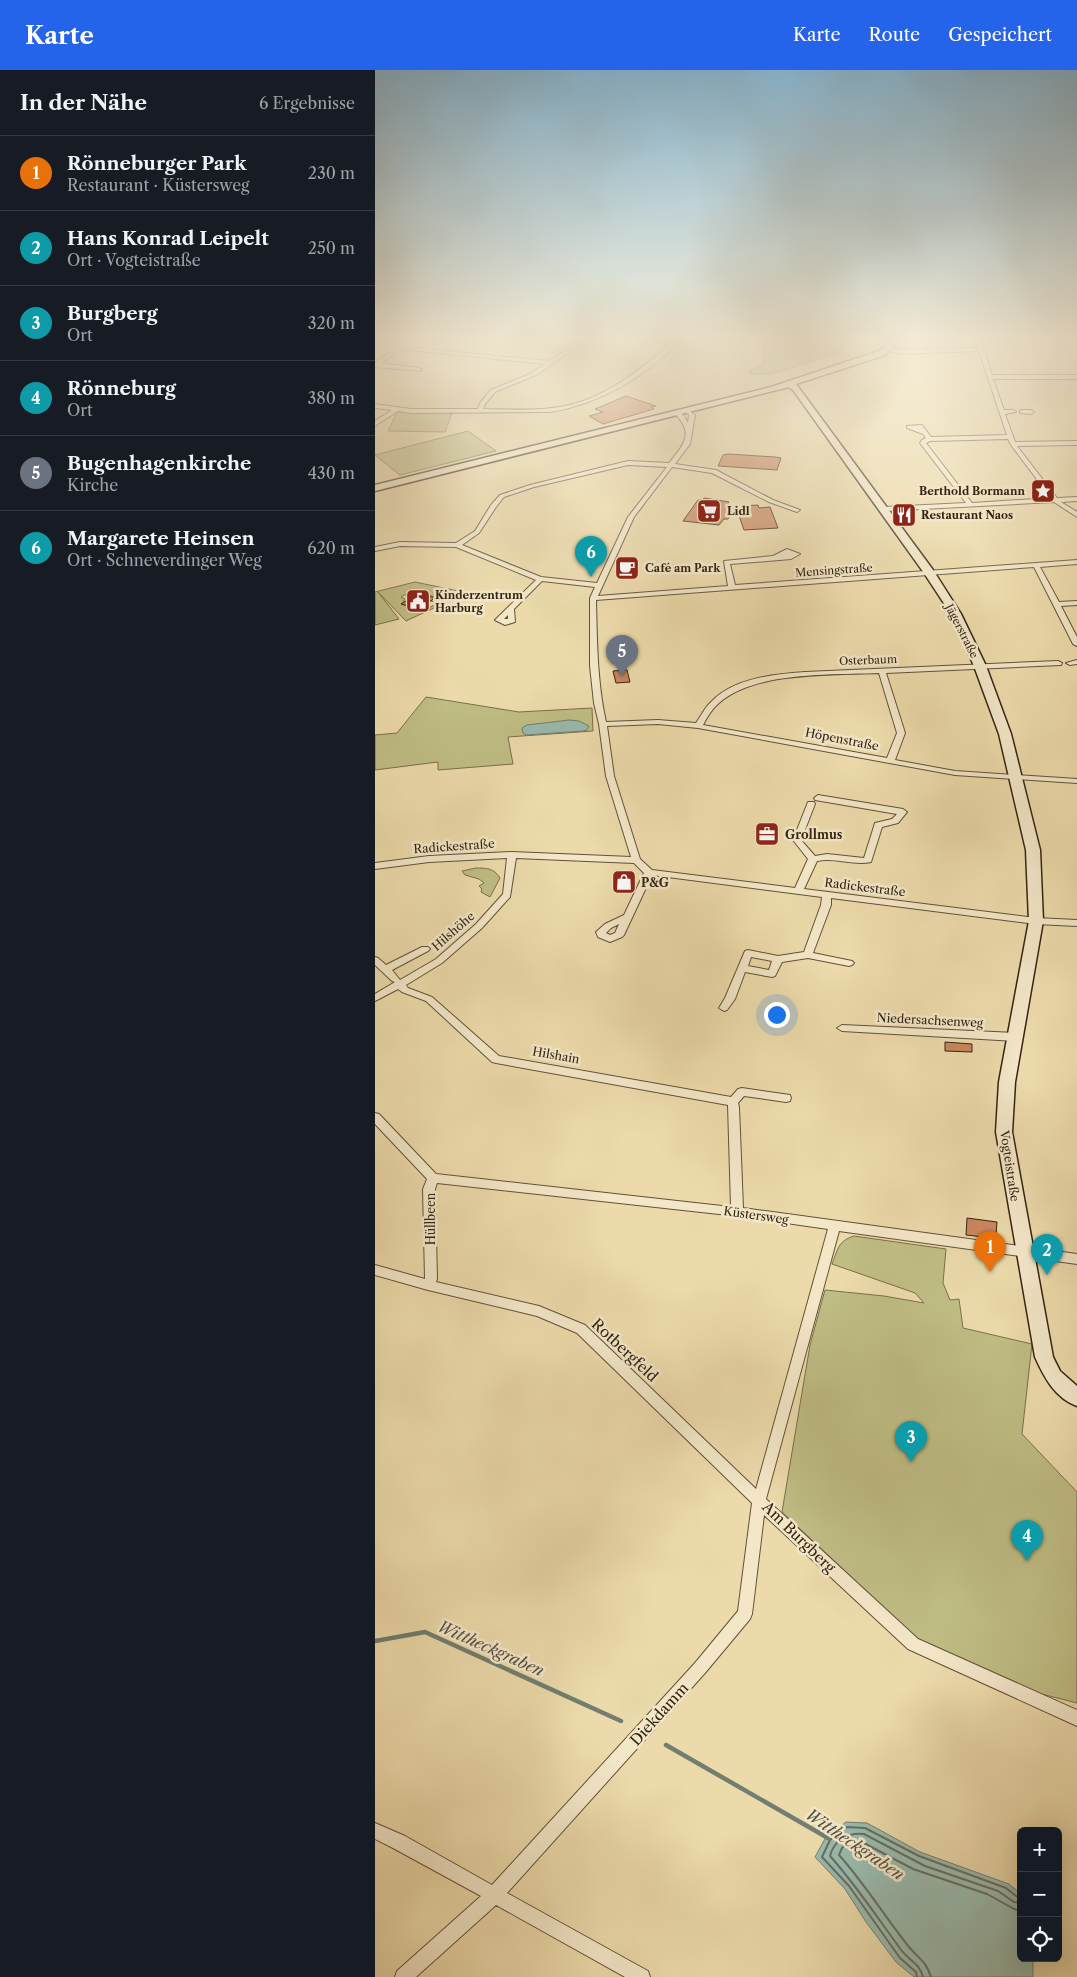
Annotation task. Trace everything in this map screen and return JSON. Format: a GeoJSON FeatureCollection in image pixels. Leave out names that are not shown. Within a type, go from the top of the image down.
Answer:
{"type":"FeatureCollection","features":[{"type":"Feature","properties":{"kind":"street"},"geometry":{"type":"LineString","coordinates":[[375,488],[609,430]]}},
{"type":"Feature","properties":{"kind":"street","name":"Jägerstraße"},"geometry":{"type":"LineString","coordinates":[[827,430],[929,572],[956,614],[980,666],[1005,734],[1034,859],[1036,921]]}},
{"type":"Feature","properties":{"kind":"street"},"geometry":{"type":"LineString","coordinates":[[1008,430],[1013,444],[1056,501],[1077,515]]}},
{"type":"Feature","properties":{"kind":"street"},"geometry":{"type":"LineString","coordinates":[[627,917],[649,872],[636,860],[610,776],[594,666],[593,598],[597,585],[631,517],[687,444],[690,432]]}},
{"type":"Feature","properties":{"kind":"street"},"geometry":{"type":"LineString","coordinates":[[925,433],[929,439]]}},
{"type":"Feature","properties":{"kind":"street"},"geometry":{"type":"LineString","coordinates":[[971,505],[923,443],[929,439],[1011,437]]}},
{"type":"Feature","properties":{"kind":"street"},"geometry":{"type":"LineString","coordinates":[[1013,444],[1077,444]]}},
{"type":"Feature","properties":{"kind":"street"},"geometry":{"type":"LineString","coordinates":[[457,545],[477,532],[499,498],[520,489],[616,464],[670,465],[713,471],[771,500],[797,510]]}},
{"type":"Feature","properties":{"kind":"street"},"geometry":{"type":"LineString","coordinates":[[884,509],[1077,500]]}},
{"type":"Feature","properties":{"kind":"street"},"geometry":{"type":"LineString","coordinates":[[375,549],[400,544],[457,545],[540,579],[597,585]]}},
{"type":"Feature","properties":{"kind":"street"},"geometry":{"type":"LineString","coordinates":[[733,587],[726,565],[727,562],[775,558]]}},
{"type":"Feature","properties":{"kind":"street","name":"Mensingstraße"},"geometry":{"type":"LineString","coordinates":[[593,598],[1077,562]]}},
{"type":"Feature","properties":{"kind":"street"},"geometry":{"type":"LineString","coordinates":[[1036,565],[1077,644]]}},
{"type":"Feature","properties":{"kind":"street"},"geometry":{"type":"LineString","coordinates":[[511,610],[540,579]]}},
{"type":"Feature","properties":{"kind":"street"},"geometry":{"type":"LineString","coordinates":[[1056,604],[1077,603]]}},
{"type":"Feature","properties":{"kind":"street","name":"Osterbaum"},"geometry":{"type":"LineString","coordinates":[[698,726],[717,701],[753,683],[794,675],[1058,663]]}},
{"type":"Feature","properties":{"kind":"street"},"geometry":{"type":"LineString","coordinates":[[882,671],[901,733],[890,761]]}},
{"type":"Feature","properties":{"kind":"street","name":"Höpenstraße"},"geometry":{"type":"LineString","coordinates":[[603,724],[658,722],[698,726],[955,773],[1077,782]]}},
{"type":"Feature","properties":{"kind":"street"},"geometry":{"type":"LineString","coordinates":[[813,859],[824,857],[858,862],[868,860],[878,826],[895,821],[903,812],[819,798]]}},
{"type":"Feature","properties":{"kind":"street"},"geometry":{"type":"LineString","coordinates":[[811,804],[797,840],[813,859]]}},
{"type":"Feature","properties":{"kind":"street","name":"Radickestraße"},"geometry":{"type":"LineString","coordinates":[[375,866],[429,859],[512,855],[636,860]]}},
{"type":"Feature","properties":{"kind":"street","name":"Hilshöhe"},"geometry":{"type":"LineString","coordinates":[[375,998],[397,981],[439,960],[479,926],[507,895],[512,855]]}},
{"type":"Feature","properties":{"kind":"street"},"geometry":{"type":"LineString","coordinates":[[798,891],[813,859]]}},
{"type":"Feature","properties":{"kind":"street","name":"Radickestraße"},"geometry":{"type":"LineString","coordinates":[[649,872],[1036,921],[1077,923]]}},
{"type":"Feature","properties":{"kind":"street"},"geometry":{"type":"LineString","coordinates":[[807,955],[826,905],[827,896]]}},
{"type":"Feature","properties":{"kind":"street","name":"Vogteistraße"},"geometry":{"type":"LineString","coordinates":[[1036,921],[1007,1082],[1004,1132],[1040,1342],[1047,1368],[1060,1384],[1077,1398]]}},
{"type":"Feature","properties":{"kind":"street"},"geometry":{"type":"LineString","coordinates":[[385,970],[425,949]]}},
{"type":"Feature","properties":{"kind":"street"},"geometry":{"type":"LineString","coordinates":[[724,1008],[730,999],[748,953],[778,958],[807,955],[849,963]]}},
{"type":"Feature","properties":{"kind":"street"},"geometry":{"type":"LineString","coordinates":[[743,968],[772,974],[778,958]]}},
{"type":"Feature","properties":{"kind":"street"},"geometry":{"type":"LineString","coordinates":[[375,960],[397,981]]}},
{"type":"Feature","properties":{"kind":"street","name":"Hilshain"},"geometry":{"type":"LineString","coordinates":[[397,981],[405,990],[429,999],[496,1059],[725,1099],[732,1102]]}},
{"type":"Feature","properties":{"kind":"street","name":"Niedersachsenweg"},"geometry":{"type":"LineString","coordinates":[[842,1028],[1016,1037]]}},
{"type":"Feature","properties":{"kind":"street"},"geometry":{"type":"LineString","coordinates":[[737,1212],[734,1107],[732,1102],[742,1092],[786,1098]]}},
{"type":"Feature","properties":{"kind":"street","name":"Hüllbeen"},"geometry":{"type":"LineString","coordinates":[[375,1117],[433,1178],[429,1189],[431,1279],[428,1285]]}},
{"type":"Feature","properties":{"kind":"street","name":"Küstersweg"},"geometry":{"type":"LineString","coordinates":[[433,1178],[737,1212],[834,1227],[1077,1259]]}},
{"type":"Feature","properties":{"kind":"street","name":"Am Burgberg"},"geometry":{"type":"LineString","coordinates":[[834,1227],[759,1500],[913,1644],[1077,1718]]}},
{"type":"Feature","properties":{"kind":"street","name":"Rotbergfeld"},"geometry":{"type":"LineString","coordinates":[[375,1270],[428,1285],[539,1311],[581,1329],[759,1500]]}},
{"type":"Feature","properties":{"kind":"street","name":"Diekdamm"},"geometry":{"type":"LineString","coordinates":[[403,1977],[493,1896],[700,1668],[745,1614],[759,1500]]}},
{"type":"Feature","properties":{"kind":"street"},"geometry":{"type":"LineString","coordinates":[[375,1831],[399,1842],[493,1896],[642,1977]]}},
{"type":"Feature","properties":{"kind":"shaded area"},"geometry":{"type":"Polygon","coordinates":[[[388,430],[446,430],[445,432],[388,430]]]}},
{"type":"Feature","properties":{"kind":"shaded area"},"geometry":{"type":"Polygon","coordinates":[[[468,431],[496,451],[400,475],[375,455],[468,431]]]}},
{"type":"Feature","properties":{"kind":"shaded area"},"geometry":{"type":"Polygon","coordinates":[[[415,582],[458,591],[438,606],[406,621],[378,592],[399,619],[375,625],[375,592],[415,582]],[[420,593],[401,597],[405,599],[402,604],[414,610],[421,606],[429,608],[437,603],[431,601],[435,597],[420,593]]]}},
{"type":"Feature","properties":{"kind":"shaded area"},"geometry":{"type":"Polygon","coordinates":[[[426,697],[519,712],[592,708],[593,731],[508,737],[513,764],[438,770],[438,762],[375,770],[375,735],[397,733],[426,697]]]}},
{"type":"Feature","properties":{"kind":"shaded area"},"geometry":{"type":"Polygon","coordinates":[[[476,868],[492,870],[500,878],[490,897],[481,892],[482,889],[479,886],[484,883],[479,879],[465,875],[462,871],[476,868]]]}},
{"type":"Feature","properties":{"kind":"shaded area"},"geometry":{"type":"Polygon","coordinates":[[[854,1236],[946,1249],[943,1283],[950,1300],[959,1299],[963,1328],[1032,1344],[1022,1434],[1077,1492],[1077,1703],[1018,1688],[922,1643],[782,1512],[810,1345],[825,1290],[884,1296],[924,1303],[915,1293],[832,1264],[837,1250],[842,1243],[854,1236]]]}},
{"type":"Feature","properties":{"kind":"water"},"geometry":{"type":"Polygon","coordinates":[[[569,720],[579,721],[589,726],[587,730],[583,731],[526,735],[523,733],[522,728],[527,725],[569,720]]]}},
{"type":"Feature","properties":{"kind":"water"},"geometry":{"type":"Polygon","coordinates":[[[846,1822],[867,1823],[920,1852],[1009,1884],[1017,1891],[1017,1962],[1033,1962],[1033,1977],[914,1977],[896,1962],[866,1922],[845,1889],[815,1857],[826,1837],[846,1822]]]}},
{"type":"Feature","properties":{"kind":"building"},"geometry":{"type":"Polygon","coordinates":[[[723,455],[781,458],[777,470],[718,466],[723,455]]]}},
{"type":"Feature","properties":{"kind":"building"},"geometry":{"type":"Polygon","coordinates":[[[704,498],[729,502],[725,507],[758,505],[759,508],[770,507],[778,528],[744,530],[736,507],[728,519],[724,519],[719,525],[683,521],[698,500],[703,501],[704,498]]]}},
{"type":"Feature","properties":{"kind":"building","name":"Kinderzentrum Harburg"},"geometry":{"type":"Polygon","coordinates":[[[419,593],[435,598],[416,608],[401,604],[419,593]]]}},
{"type":"Feature","properties":{"kind":"building"},"geometry":{"type":"Polygon","coordinates":[[[627,670],[630,682],[616,683],[613,671],[627,670]]]}},
{"type":"Feature","properties":{"kind":"building"},"geometry":{"type":"Polygon","coordinates":[[[945,1042],[972,1044],[972,1052],[945,1051],[945,1042]]]}},
{"type":"Feature","properties":{"kind":"building"},"geometry":{"type":"Polygon","coordinates":[[[967,1218],[997,1222],[996,1235],[983,1234],[983,1237],[966,1235],[967,1218]]]}},
{"type":"Feature","properties":{"kind":"waterway","name":"Wittheckgraben"},"geometry":{"type":"LineString","coordinates":[[375,1641],[425,1632],[621,1721]]}},
{"type":"Feature","properties":{"kind":"waterway","name":"Wittheckgraben"},"geometry":{"type":"LineString","coordinates":[[666,1745],[828,1838]]}},
{"type":"Feature","properties":{"kind":"place","name":"Berthold Bormann"},"geometry":{"type":"Point","coordinates":[1043,491]}},
{"type":"Feature","properties":{"kind":"place","name":"Lidl"},"geometry":{"type":"Point","coordinates":[709,511]}},
{"type":"Feature","properties":{"kind":"place","name":"Restaurant Naos"},"geometry":{"type":"Point","coordinates":[904,515]}},
{"type":"Feature","properties":{"kind":"place","name":"Café am Park"},"geometry":{"type":"Point","coordinates":[627,568]}},
{"type":"Feature","properties":{"kind":"place","name":"Margarete Heinsen"},"geometry":{"type":"Point","coordinates":[591,577]}},
{"type":"Feature","properties":{"kind":"place","name":"Kinderzentrum Harburg"},"geometry":{"type":"Point","coordinates":[418,601]}},
{"type":"Feature","properties":{"kind":"place","name":"Bugenhagenkirche"},"geometry":{"type":"Point","coordinates":[622,676]}},
{"type":"Feature","properties":{"kind":"place","name":"Grollmus"},"geometry":{"type":"Point","coordinates":[767,834]}},
{"type":"Feature","properties":{"kind":"place","name":"P&G"},"geometry":{"type":"Point","coordinates":[624,882]}},
{"type":"Feature","properties":{"kind":"place","name":"Rönneburger Park"},"geometry":{"type":"Point","coordinates":[990,1272]}},
{"type":"Feature","properties":{"kind":"place","name":"Hans Konrad Leipelt"},"geometry":{"type":"Point","coordinates":[1047,1275]}},
{"type":"Feature","properties":{"kind":"place","name":"Burgberg"},"geometry":{"type":"Point","coordinates":[911,1462]}},
{"type":"Feature","properties":{"kind":"place","name":"Rönneburg"},"geometry":{"type":"Point","coordinates":[1027,1561]}}]}
